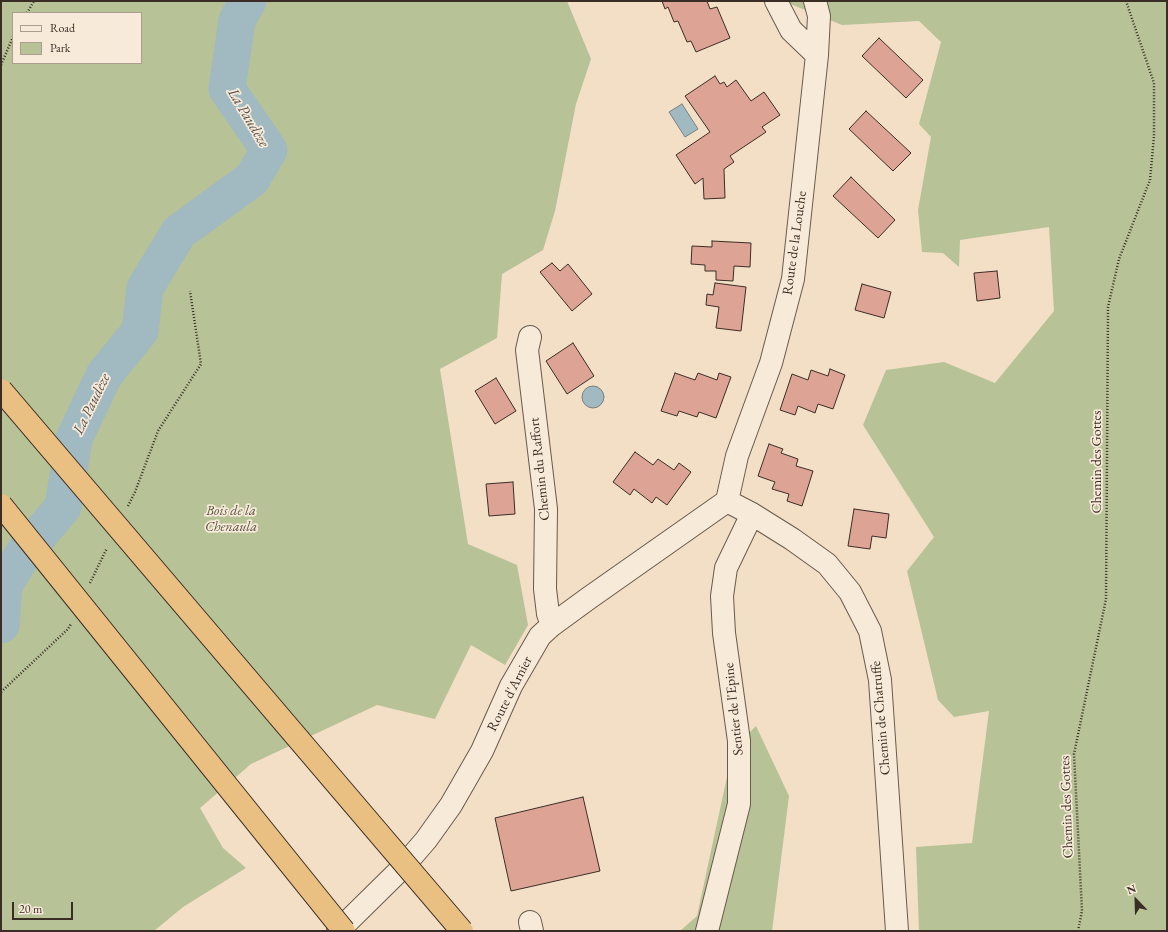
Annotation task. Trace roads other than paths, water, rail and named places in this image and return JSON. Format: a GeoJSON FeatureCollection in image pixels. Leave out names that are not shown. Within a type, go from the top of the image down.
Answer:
{"type":"FeatureCollection","features":[{"type":"Feature","properties":{"kind":"highway"},"geometry":{"type":"LineString","coordinates":[[1,390],[462,931]]}},
{"type":"Feature","properties":{"kind":"highway"},"geometry":{"type":"LineString","coordinates":[[1,506],[344,931]]}},
{"type":"Feature","properties":{"kind":"street"},"geometry":{"type":"LineString","coordinates":[[776,1],[791,30],[817,55]]}},
{"type":"Feature","properties":{"kind":"street","name":"Route de la Louche"},"geometry":{"type":"LineString","coordinates":[[727,501],[737,456],[771,363],[793,279],[817,55],[819,16],[815,1]]}},
{"type":"Feature","properties":{"kind":"street","name":"Chemin du Raffort"},"geometry":{"type":"LineString","coordinates":[[530,337],[527,350],[546,509],[544,589],[548,614],[552,625]]}},
{"type":"Feature","properties":{"kind":"street","name":"Chemin de Chatruffe"},"geometry":{"type":"LineString","coordinates":[[727,501],[752,514],[792,539],[827,564],[850,592],[870,631],[880,680],[897,931]]}},
{"type":"Feature","properties":{"kind":"street","name":"Route d'Arnier"},"geometry":{"type":"LineString","coordinates":[[338,931],[400,870],[426,840],[451,805],[482,751],[510,686],[540,636],[552,625],[727,501]]}},
{"type":"Feature","properties":{"kind":"street","name":"Sentier de l'Epine"},"geometry":{"type":"LineString","coordinates":[[707,931],[739,804],[739,741],[724,633],[722,596],[726,568],[752,514]]}},
{"type":"Feature","properties":{"kind":"water"},"geometry":{"type":"Polygon","coordinates":[[[682,104],[698,129],[685,137],[669,112],[682,104]]]}},
{"type":"Feature","properties":{"kind":"water"},"geometry":{"type":"Polygon","coordinates":[[[593,386],[601,389],[604,397],[601,405],[593,408],[585,405],[582,397],[585,389],[593,386]]]}},
{"type":"Feature","properties":{"kind":"waterway","name":"La Paudèze"},"geometry":{"type":"LineString","coordinates":[[1,625],[4,585],[23,554],[63,507],[74,439],[104,375],[140,331],[145,288],[179,232],[252,179],[269,150],[227,89],[237,20],[248,1]]}},
{"type":"Feature","properties":{"kind":"park label","name":"Bois de la Chenaula"},"geometry":{"type":"Point","coordinates":[231,520]}}]}
